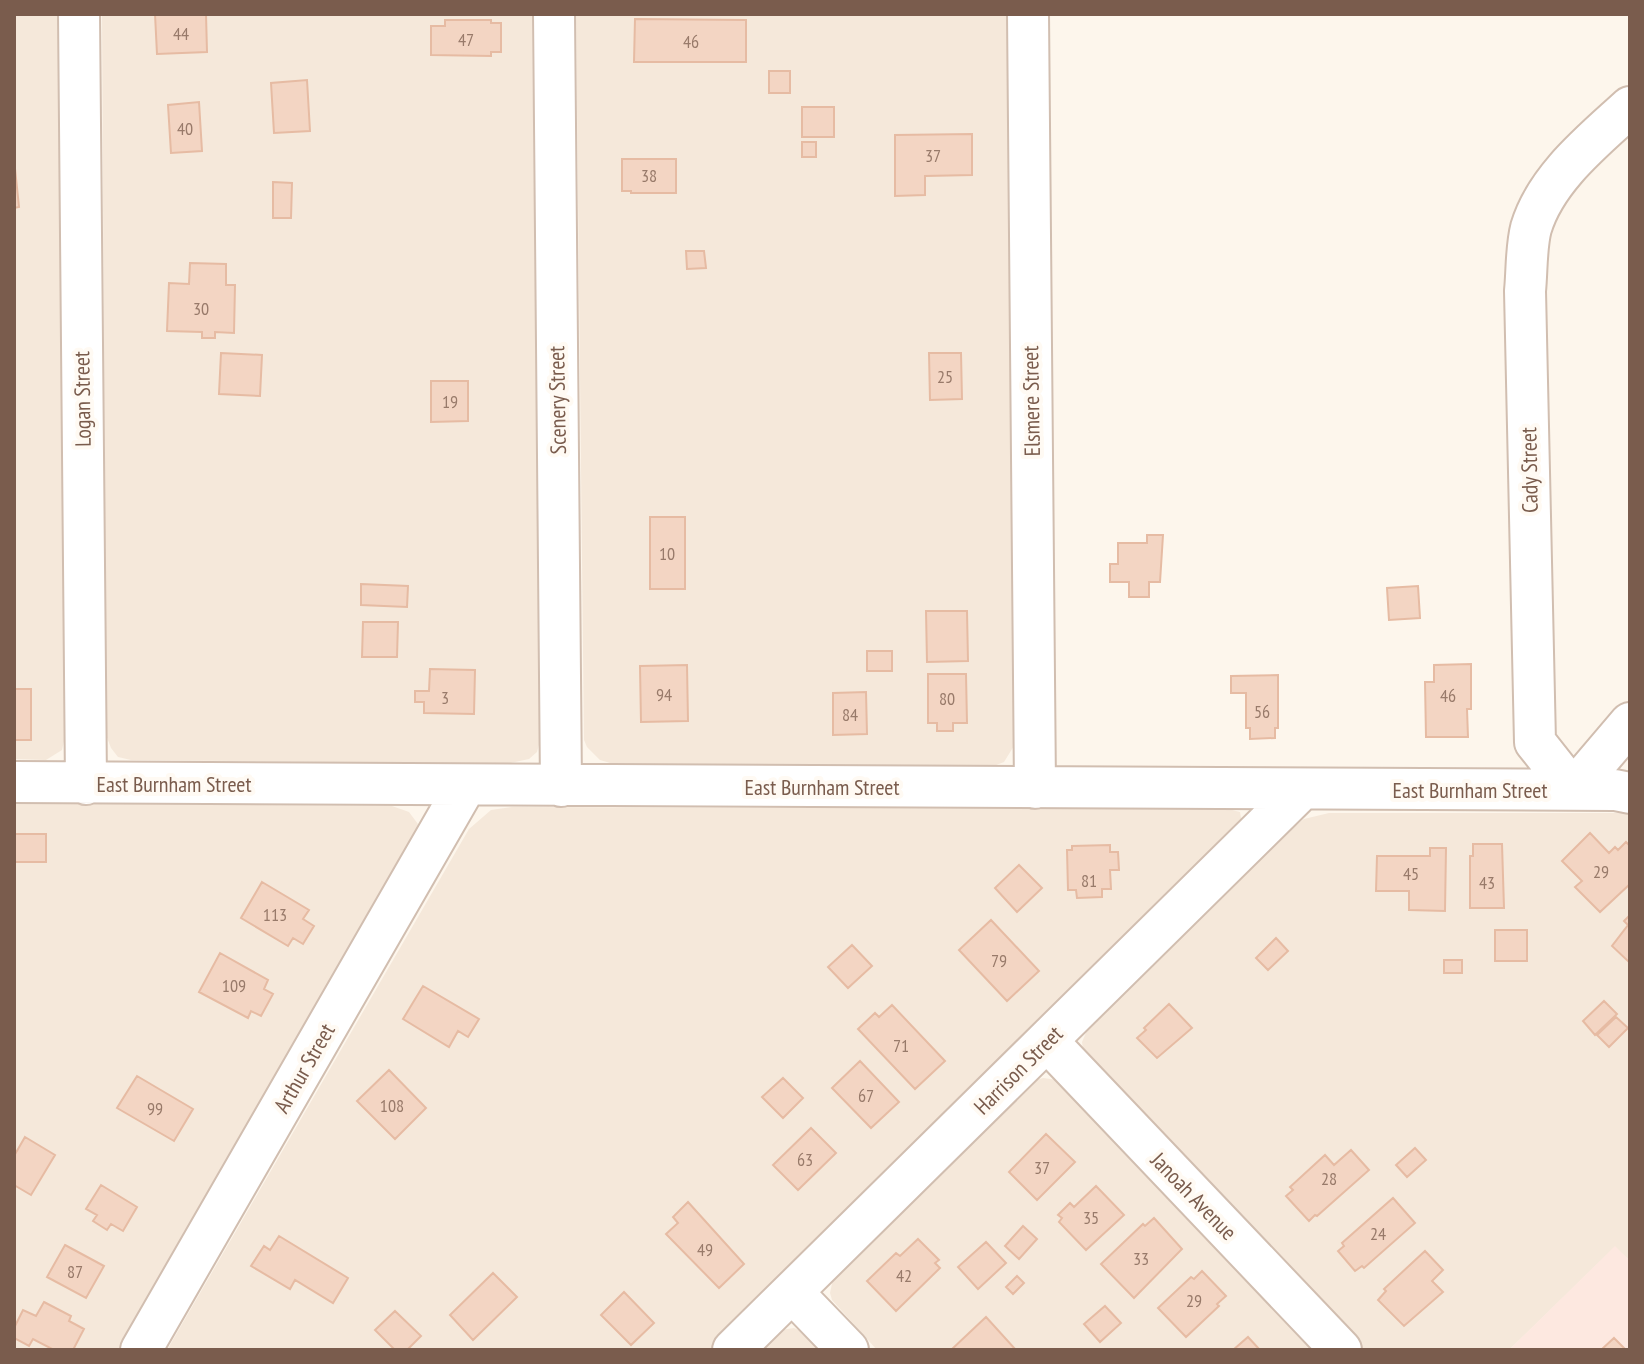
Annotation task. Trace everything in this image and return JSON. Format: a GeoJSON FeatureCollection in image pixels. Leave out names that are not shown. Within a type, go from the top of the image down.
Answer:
{"type":"FeatureCollection","features":[{"type":"Feature","properties":{"kind":"street","name":"Logan Street"},"geometry":{"type":"LineString","coordinates":[[79,14],[86,784]]}},
{"type":"Feature","properties":{"kind":"street","name":"Scenery Street"},"geometry":{"type":"LineString","coordinates":[[554,14],[561,786]]}},
{"type":"Feature","properties":{"kind":"street","name":"Elsmere Street"},"geometry":{"type":"LineString","coordinates":[[1028,14],[1035,788]]}},
{"type":"Feature","properties":{"kind":"street","name":"Cady Street"},"geometry":{"type":"LineString","coordinates":[[1573,790],[1535,742],[1525,291],[1531,229],[1548,194],[1581,152],[1630,107]]}},
{"type":"Feature","properties":{"kind":"street"},"geometry":{"type":"LineString","coordinates":[[1573,790],[1630,723]]}},
{"type":"Feature","properties":{"kind":"street","name":"East Burnham Street"},"geometry":{"type":"LineString","coordinates":[[14,782],[1615,790],[1630,793]]}},
{"type":"Feature","properties":{"kind":"street","name":"Arthur Street"},"geometry":{"type":"LineString","coordinates":[[141,1350],[466,785]]}},
{"type":"Feature","properties":{"kind":"street","name":"Harrison Street"},"geometry":{"type":"LineString","coordinates":[[733,1350],[1302,789]]}},
{"type":"Feature","properties":{"kind":"street","name":"Janoah Avenue"},"geometry":{"type":"LineString","coordinates":[[1047,1041],[1341,1350]]}},
{"type":"Feature","properties":{"kind":"street"},"geometry":{"type":"LineString","coordinates":[[792,1292],[848,1350]]}},
{"type":"Feature","properties":{"kind":"shaded area"},"geometry":{"type":"Polygon","coordinates":[[[14,14],[58,14],[65,737],[62,750],[46,760],[14,759],[14,14]]]}},
{"type":"Feature","properties":{"kind":"shaded area"},"geometry":{"type":"Polygon","coordinates":[[[102,14],[532,14],[540,741],[537,752],[529,759],[505,764],[131,760],[118,757],[111,748],[106,735],[102,14]]]}},
{"type":"Feature","properties":{"kind":"shaded area"},"geometry":{"type":"Polygon","coordinates":[[[576,14],[1012,14],[1017,741],[1004,762],[991,767],[617,765],[600,760],[587,747],[584,740],[576,14]]]}},
{"type":"Feature","properties":{"kind":"shaded area"},"geometry":{"type":"Polygon","coordinates":[[[14,803],[392,806],[409,812],[418,824],[415,840],[119,1350],[14,1350],[14,803]]]}},
{"type":"Feature","properties":{"kind":"shaded area"},"geometry":{"type":"Polygon","coordinates":[[[512,807],[1228,809],[1240,812],[1242,824],[1236,835],[709,1350],[167,1350],[469,829],[491,810],[512,807]]]}},
{"type":"Feature","properties":{"kind":"shaded area"},"geometry":{"type":"Polygon","coordinates":[[[1329,813],[1630,813],[1630,1261],[1615,1247],[1509,1350],[1364,1350],[1086,1056],[1083,1049],[1082,1042],[1088,1028],[1283,836],[1304,819],[1329,813]]]}},
{"type":"Feature","properties":{"kind":"shaded area"},"geometry":{"type":"Polygon","coordinates":[[[1043,1078],[1058,1080],[1317,1350],[877,1350],[832,1300],[833,1279],[1023,1091],[1043,1078]]]}},
{"type":"Feature","properties":{"kind":"shaded area"},"geometry":{"type":"Polygon","coordinates":[[[1615,1246],[1630,1261],[1630,1350],[1509,1350],[1615,1246]]]}},
{"type":"Feature","properties":{"kind":"shaded area"},"geometry":{"type":"Polygon","coordinates":[[[794,1328],[803,1332],[821,1350],[759,1350],[781,1330],[794,1328]]]}},
{"type":"Feature","properties":{"kind":"building"},"geometry":{"type":"Polygon","coordinates":[[[155,14],[206,14],[207,52],[157,54],[155,14]]]}},
{"type":"Feature","properties":{"kind":"building"},"geometry":{"type":"Polygon","coordinates":[[[635,19],[746,20],[746,62],[634,62],[635,19]]]}},
{"type":"Feature","properties":{"kind":"building"},"geometry":{"type":"Polygon","coordinates":[[[445,20],[491,20],[491,23],[501,23],[501,52],[491,52],[491,56],[431,55],[431,26],[445,26],[445,20]]]}},
{"type":"Feature","properties":{"kind":"building"},"geometry":{"type":"Polygon","coordinates":[[[769,71],[790,71],[790,93],[769,93],[769,71]]]}},
{"type":"Feature","properties":{"kind":"building"},"geometry":{"type":"Polygon","coordinates":[[[307,80],[310,131],[274,133],[271,83],[307,80]]]}},
{"type":"Feature","properties":{"kind":"building"},"geometry":{"type":"Polygon","coordinates":[[[199,102],[202,151],[171,153],[168,105],[199,102]]]}},
{"type":"Feature","properties":{"kind":"building"},"geometry":{"type":"Polygon","coordinates":[[[802,107],[834,107],[834,137],[802,137],[802,107]]]}},
{"type":"Feature","properties":{"kind":"building"},"geometry":{"type":"Polygon","coordinates":[[[972,134],[972,175],[925,176],[925,195],[895,196],[895,135],[972,134]]]}},
{"type":"Feature","properties":{"kind":"building"},"geometry":{"type":"Polygon","coordinates":[[[802,142],[816,142],[816,157],[802,157],[802,142]]]}},
{"type":"Feature","properties":{"kind":"building"},"geometry":{"type":"Polygon","coordinates":[[[14,159],[19,207],[14,208],[14,159]]]}},
{"type":"Feature","properties":{"kind":"building"},"geometry":{"type":"Polygon","coordinates":[[[622,159],[676,159],[676,193],[622,191],[622,159]]]}},
{"type":"Feature","properties":{"kind":"building"},"geometry":{"type":"Polygon","coordinates":[[[273,182],[292,183],[291,218],[273,218],[273,182]]]}},
{"type":"Feature","properties":{"kind":"building"},"geometry":{"type":"Polygon","coordinates":[[[686,251],[704,251],[706,268],[687,269],[686,251]]]}},
{"type":"Feature","properties":{"kind":"building"},"geometry":{"type":"Polygon","coordinates":[[[190,263],[226,264],[226,285],[235,285],[234,333],[215,332],[215,338],[202,338],[202,332],[167,331],[169,283],[189,284],[190,263]]]}},
{"type":"Feature","properties":{"kind":"building"},"geometry":{"type":"Polygon","coordinates":[[[221,353],[262,355],[260,396],[219,394],[221,353]]]}},
{"type":"Feature","properties":{"kind":"building"},"geometry":{"type":"Polygon","coordinates":[[[929,353],[961,353],[962,399],[930,400],[929,353]]]}},
{"type":"Feature","properties":{"kind":"building"},"geometry":{"type":"Polygon","coordinates":[[[431,381],[468,381],[468,421],[431,422],[431,381]]]}},
{"type":"Feature","properties":{"kind":"building"},"geometry":{"type":"Polygon","coordinates":[[[650,517],[685,517],[685,589],[650,589],[650,517]]]}},
{"type":"Feature","properties":{"kind":"building"},"geometry":{"type":"Polygon","coordinates":[[[1147,535],[1163,535],[1160,582],[1149,582],[1149,597],[1129,597],[1129,582],[1110,582],[1110,564],[1118,564],[1118,543],[1147,543],[1147,535]]]}},
{"type":"Feature","properties":{"kind":"building"},"geometry":{"type":"Polygon","coordinates":[[[361,584],[408,586],[407,607],[361,605],[361,584]]]}},
{"type":"Feature","properties":{"kind":"building"},"geometry":{"type":"Polygon","coordinates":[[[1418,586],[1420,618],[1389,620],[1387,588],[1418,586]]]}},
{"type":"Feature","properties":{"kind":"building"},"geometry":{"type":"Polygon","coordinates":[[[926,611],[967,611],[968,661],[927,662],[926,611]]]}},
{"type":"Feature","properties":{"kind":"building"},"geometry":{"type":"Polygon","coordinates":[[[363,622],[398,622],[397,657],[362,657],[363,622]]]}},
{"type":"Feature","properties":{"kind":"building"},"geometry":{"type":"Polygon","coordinates":[[[867,651],[892,651],[892,671],[867,671],[867,651]]]}},
{"type":"Feature","properties":{"kind":"building"},"geometry":{"type":"Polygon","coordinates":[[[1471,664],[1468,737],[1426,737],[1425,682],[1434,682],[1434,665],[1471,664]]]}},
{"type":"Feature","properties":{"kind":"building"},"geometry":{"type":"Polygon","coordinates":[[[687,665],[688,721],[641,722],[640,666],[687,665]]]}},
{"type":"Feature","properties":{"kind":"building"},"geometry":{"type":"Polygon","coordinates":[[[430,669],[475,670],[474,714],[424,713],[424,702],[415,702],[415,691],[429,691],[430,669]]]}},
{"type":"Feature","properties":{"kind":"building"},"geometry":{"type":"Polygon","coordinates":[[[928,674],[966,674],[967,723],[953,723],[953,731],[937,731],[937,723],[928,723],[928,674]]]}},
{"type":"Feature","properties":{"kind":"building"},"geometry":{"type":"Polygon","coordinates":[[[1278,675],[1278,728],[1275,728],[1275,738],[1250,739],[1250,728],[1246,728],[1246,693],[1231,693],[1231,676],[1278,675]]]}},
{"type":"Feature","properties":{"kind":"building"},"geometry":{"type":"Polygon","coordinates":[[[14,689],[31,689],[31,740],[14,740],[14,689]]]}},
{"type":"Feature","properties":{"kind":"building"},"geometry":{"type":"Polygon","coordinates":[[[866,692],[867,734],[833,735],[833,693],[866,692]]]}},
{"type":"Feature","properties":{"kind":"building"},"geometry":{"type":"Polygon","coordinates":[[[1590,833],[1609,853],[1626,842],[1630,846],[1630,884],[1600,912],[1575,887],[1582,881],[1562,861],[1590,833]]]}},
{"type":"Feature","properties":{"kind":"building"},"geometry":{"type":"Polygon","coordinates":[[[14,834],[46,834],[46,862],[14,862],[14,834]]]}},
{"type":"Feature","properties":{"kind":"building"},"geometry":{"type":"Polygon","coordinates":[[[1473,844],[1502,844],[1504,908],[1470,908],[1470,856],[1473,856],[1473,844]]]}},
{"type":"Feature","properties":{"kind":"building"},"geometry":{"type":"Polygon","coordinates":[[[1110,845],[1110,852],[1118,852],[1119,870],[1110,870],[1111,889],[1102,889],[1102,897],[1077,898],[1076,890],[1068,890],[1067,850],[1072,850],[1072,846],[1110,845]]]}},
{"type":"Feature","properties":{"kind":"building"},"geometry":{"type":"Polygon","coordinates":[[[1430,848],[1446,848],[1445,911],[1409,910],[1409,891],[1376,891],[1377,856],[1430,856],[1430,848]]]}},
{"type":"Feature","properties":{"kind":"building"},"geometry":{"type":"Polygon","coordinates":[[[1019,865],[1042,888],[1017,912],[995,888],[1019,865]]]}},
{"type":"Feature","properties":{"kind":"building"},"geometry":{"type":"Polygon","coordinates":[[[262,882],[309,910],[303,919],[314,926],[303,944],[293,938],[288,946],[241,918],[262,882]]]}},
{"type":"Feature","properties":{"kind":"building"},"geometry":{"type":"Polygon","coordinates":[[[1630,915],[1630,963],[1612,946],[1628,925],[1624,921],[1630,915]]]}},
{"type":"Feature","properties":{"kind":"building"},"geometry":{"type":"Polygon","coordinates":[[[991,920],[1039,971],[1007,1001],[959,950],[991,920]]]}},
{"type":"Feature","properties":{"kind":"building"},"geometry":{"type":"Polygon","coordinates":[[[1495,930],[1527,930],[1527,961],[1495,961],[1495,930]]]}},
{"type":"Feature","properties":{"kind":"building"},"geometry":{"type":"Polygon","coordinates":[[[1276,938],[1288,951],[1268,970],[1256,958],[1276,938]]]}},
{"type":"Feature","properties":{"kind":"building"},"geometry":{"type":"Polygon","coordinates":[[[852,945],[872,966],[848,988],[828,967],[852,945]]]}},
{"type":"Feature","properties":{"kind":"building"},"geometry":{"type":"Polygon","coordinates":[[[220,953],[268,980],[264,989],[273,994],[261,1016],[251,1011],[248,1018],[199,992],[220,953]]]}},
{"type":"Feature","properties":{"kind":"building"},"geometry":{"type":"Polygon","coordinates":[[[1444,960],[1462,960],[1462,973],[1444,973],[1444,960]]]}},
{"type":"Feature","properties":{"kind":"building"},"geometry":{"type":"Polygon","coordinates":[[[423,986],[479,1019],[468,1037],[458,1031],[449,1047],[403,1019],[423,986]]]}},
{"type":"Feature","properties":{"kind":"building"},"geometry":{"type":"Polygon","coordinates":[[[1604,1001],[1617,1014],[1595,1035],[1583,1021],[1604,1001]]]}},
{"type":"Feature","properties":{"kind":"building"},"geometry":{"type":"Polygon","coordinates":[[[1169,1004],[1192,1028],[1157,1058],[1137,1038],[1169,1004]]]}},
{"type":"Feature","properties":{"kind":"building"},"geometry":{"type":"Polygon","coordinates":[[[892,1005],[945,1061],[915,1089],[858,1029],[875,1013],[879,1017],[892,1005]]]}},
{"type":"Feature","properties":{"kind":"building"},"geometry":{"type":"Polygon","coordinates":[[[1616,1017],[1628,1028],[1609,1047],[1597,1035],[1616,1017]]]}},
{"type":"Feature","properties":{"kind":"building"},"geometry":{"type":"Polygon","coordinates":[[[860,1061],[899,1102],[871,1128],[832,1088],[860,1061]]]}},
{"type":"Feature","properties":{"kind":"building"},"geometry":{"type":"Polygon","coordinates":[[[389,1070],[426,1108],[395,1139],[357,1101],[389,1070]]]}},
{"type":"Feature","properties":{"kind":"building"},"geometry":{"type":"Polygon","coordinates":[[[137,1076],[193,1109],[174,1141],[117,1108],[137,1076]]]}},
{"type":"Feature","properties":{"kind":"building"},"geometry":{"type":"Polygon","coordinates":[[[783,1078],[803,1098],[783,1118],[762,1097],[783,1078]]]}},
{"type":"Feature","properties":{"kind":"building"},"geometry":{"type":"Polygon","coordinates":[[[811,1128],[836,1153],[798,1190],[773,1165],[811,1128]]]}},
{"type":"Feature","properties":{"kind":"building"},"geometry":{"type":"Polygon","coordinates":[[[1046,1134],[1075,1162],[1037,1200],[1009,1172],[1046,1134]]]}},
{"type":"Feature","properties":{"kind":"building"},"geometry":{"type":"Polygon","coordinates":[[[25,1137],[55,1155],[31,1195],[14,1185],[14,1156],[25,1137]]]}},
{"type":"Feature","properties":{"kind":"building"},"geometry":{"type":"Polygon","coordinates":[[[1415,1148],[1426,1160],[1407,1177],[1396,1165],[1415,1148]]]}},
{"type":"Feature","properties":{"kind":"building"},"geometry":{"type":"Polygon","coordinates":[[[1351,1150],[1369,1170],[1309,1221],[1286,1196],[1293,1190],[1290,1187],[1325,1155],[1334,1165],[1351,1150]]]}},
{"type":"Feature","properties":{"kind":"building"},"geometry":{"type":"Polygon","coordinates":[[[101,1185],[137,1207],[123,1231],[111,1224],[107,1230],[93,1221],[97,1215],[86,1209],[101,1185]]]}},
{"type":"Feature","properties":{"kind":"building"},"geometry":{"type":"Polygon","coordinates":[[[1096,1186],[1124,1215],[1086,1250],[1059,1222],[1062,1218],[1058,1215],[1070,1203],[1074,1207],[1096,1186]]]}},
{"type":"Feature","properties":{"kind":"building"},"geometry":{"type":"Polygon","coordinates":[[[1393,1198],[1415,1223],[1364,1268],[1362,1266],[1355,1271],[1338,1251],[1344,1246],[1342,1243],[1393,1198]]]}},
{"type":"Feature","properties":{"kind":"building"},"geometry":{"type":"Polygon","coordinates":[[[688,1202],[744,1264],[719,1288],[666,1234],[678,1223],[673,1217],[688,1202]]]}},
{"type":"Feature","properties":{"kind":"building"},"geometry":{"type":"Polygon","coordinates":[[[1154,1218],[1182,1249],[1134,1298],[1101,1264],[1143,1224],[1145,1226],[1154,1218]]]}},
{"type":"Feature","properties":{"kind":"building"},"geometry":{"type":"Polygon","coordinates":[[[1023,1226],[1037,1239],[1019,1259],[1005,1246],[1023,1226]]]}},
{"type":"Feature","properties":{"kind":"building"},"geometry":{"type":"Polygon","coordinates":[[[279,1236],[348,1278],[333,1303],[295,1280],[290,1289],[251,1266],[264,1246],[270,1250],[279,1236]]]}},
{"type":"Feature","properties":{"kind":"building"},"geometry":{"type":"Polygon","coordinates":[[[918,1239],[939,1260],[935,1263],[940,1268],[896,1311],[867,1281],[896,1253],[900,1256],[918,1239]]]}},
{"type":"Feature","properties":{"kind":"building"},"geometry":{"type":"Polygon","coordinates":[[[986,1242],[1006,1263],[978,1289],[958,1267],[986,1242]]]}},
{"type":"Feature","properties":{"kind":"building"},"geometry":{"type":"Polygon","coordinates":[[[65,1245],[104,1266],[86,1298],[47,1277],[65,1245]]]}},
{"type":"Feature","properties":{"kind":"building"},"geometry":{"type":"Polygon","coordinates":[[[1425,1251],[1443,1270],[1432,1281],[1443,1292],[1404,1326],[1378,1300],[1386,1291],[1384,1289],[1425,1251]]]}},
{"type":"Feature","properties":{"kind":"building"},"geometry":{"type":"Polygon","coordinates":[[[1202,1271],[1226,1296],[1186,1337],[1158,1308],[1191,1277],[1194,1279],[1202,1271]]]}},
{"type":"Feature","properties":{"kind":"building"},"geometry":{"type":"Polygon","coordinates":[[[493,1273],[517,1297],[473,1340],[450,1315],[493,1273]]]}},
{"type":"Feature","properties":{"kind":"building"},"geometry":{"type":"Polygon","coordinates":[[[1017,1276],[1024,1283],[1013,1294],[1006,1287],[1017,1276]]]}},
{"type":"Feature","properties":{"kind":"building"},"geometry":{"type":"Polygon","coordinates":[[[624,1292],[654,1323],[631,1345],[601,1315],[624,1292]]]}},
{"type":"Feature","properties":{"kind":"building"},"geometry":{"type":"Polygon","coordinates":[[[44,1302],[71,1316],[69,1321],[84,1329],[73,1350],[54,1350],[33,1339],[29,1346],[14,1338],[14,1328],[23,1310],[36,1316],[44,1302]]]}},
{"type":"Feature","properties":{"kind":"building"},"geometry":{"type":"Polygon","coordinates":[[[1105,1306],[1121,1323],[1100,1342],[1084,1324],[1105,1306]]]}},
{"type":"Feature","properties":{"kind":"building"},"geometry":{"type":"Polygon","coordinates":[[[395,1311],[421,1336],[407,1350],[395,1350],[375,1330],[395,1311]]]}},
{"type":"Feature","properties":{"kind":"building"},"geometry":{"type":"Polygon","coordinates":[[[986,1317],[1016,1350],[951,1350],[986,1317]]]}},
{"type":"Feature","properties":{"kind":"building"},"geometry":{"type":"Polygon","coordinates":[[[1248,1337],[1260,1350],[1233,1350],[1248,1337]]]}},
{"type":"Feature","properties":{"kind":"building"},"geometry":{"type":"Polygon","coordinates":[[[1614,1338],[1626,1350],[1601,1350],[1614,1338]]]}}]}
